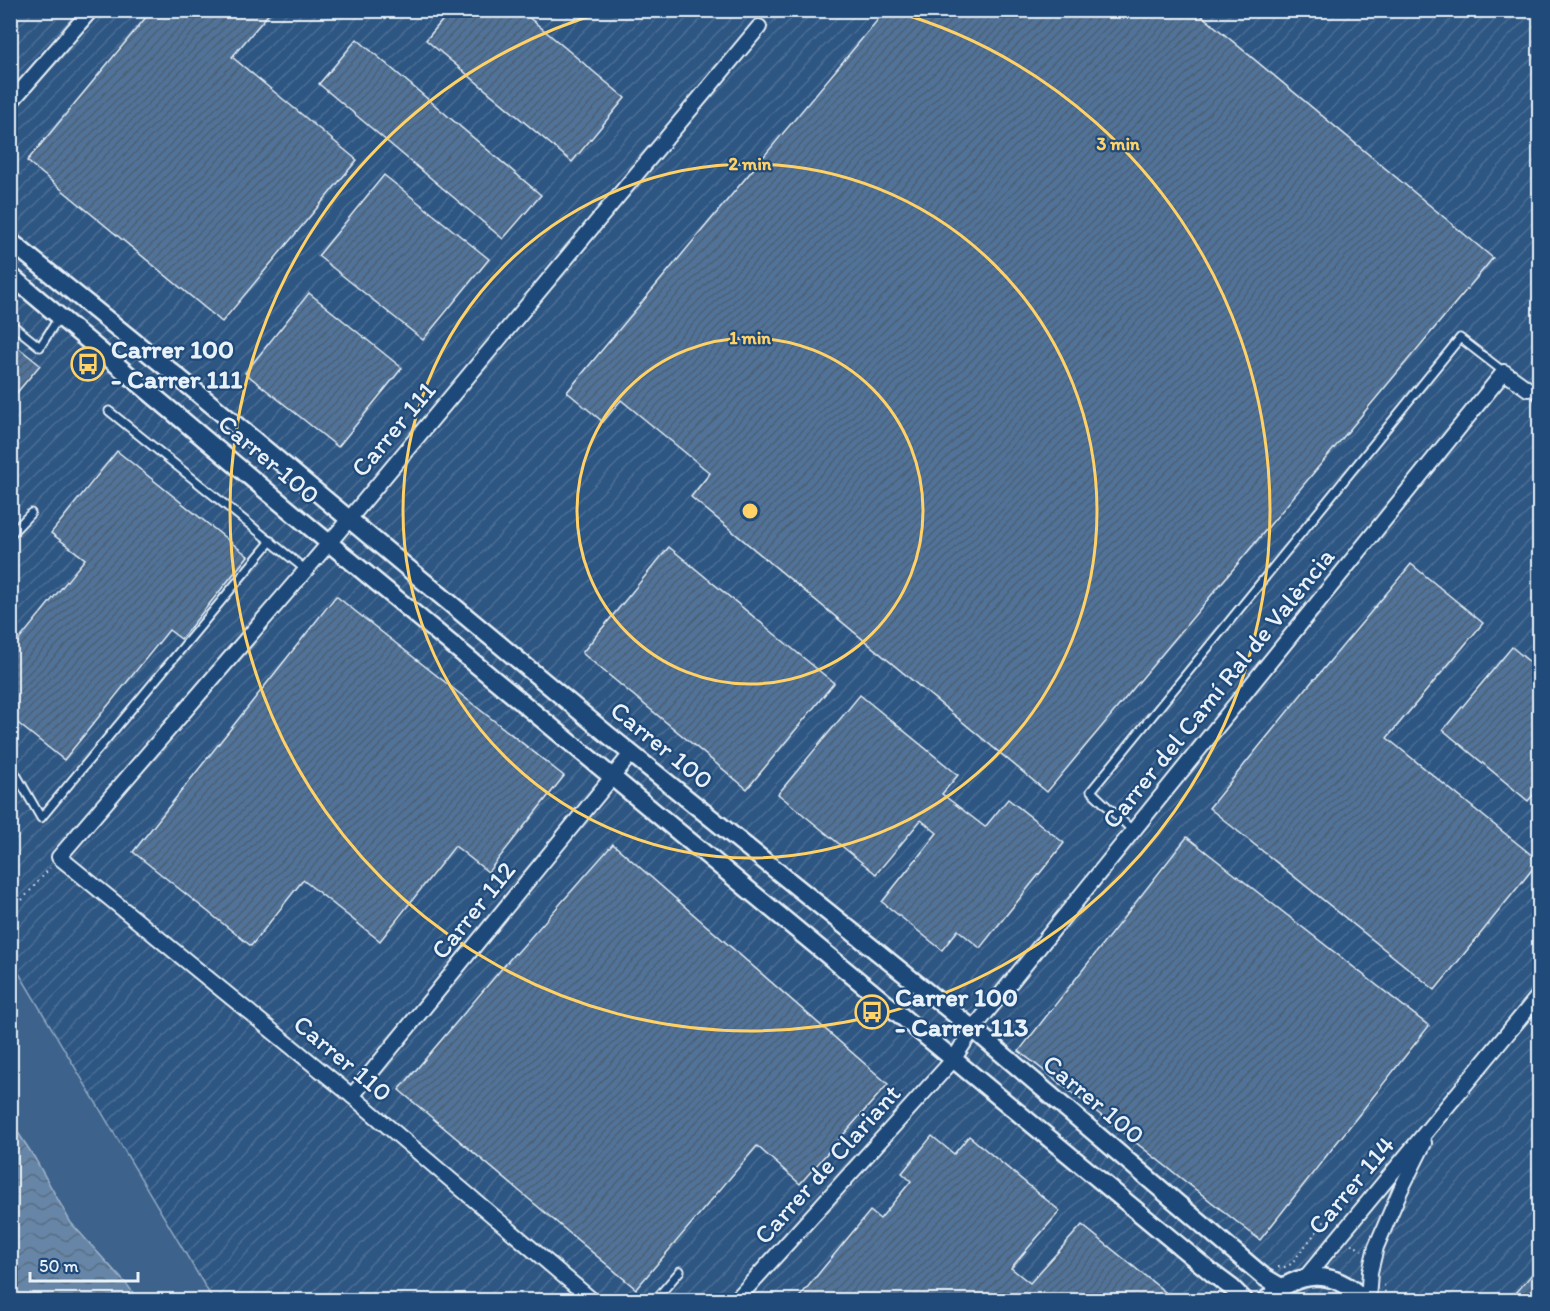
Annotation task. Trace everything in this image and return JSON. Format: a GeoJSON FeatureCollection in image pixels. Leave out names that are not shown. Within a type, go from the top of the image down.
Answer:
{"type":"FeatureCollection","features":[{"type":"Feature","properties":{"kind":"street"},"geometry":{"type":"LineString","coordinates":[[10,103],[91,10]]}},
{"type":"Feature","properties":{"kind":"street","name":"Carrer 111"},"geometry":{"type":"LineString","coordinates":[[59,857],[330,542],[759,27]]}},
{"type":"Feature","properties":{"kind":"street","name":"Carrer 100"},"geometry":{"type":"LineString","coordinates":[[10,241],[194,390],[632,754],[973,1029],[1264,1277],[1281,1287]]}},
{"type":"Feature","properties":{"kind":"street","name":"Carrer 100"},"geometry":{"type":"LineString","coordinates":[[10,276],[1244,1300]]}},
{"type":"Feature","properties":{"kind":"street"},"geometry":{"type":"LineString","coordinates":[[1504,372],[1528,389]]}},
{"type":"Feature","properties":{"kind":"street","name":"Carrer del Camí Ral de València"},"geometry":{"type":"LineString","coordinates":[[953,1060],[973,1029],[1504,372]]}},
{"type":"Feature","properties":{"kind":"street","name":"Carrer 112"},"geometry":{"type":"LineString","coordinates":[[352,1096],[632,754]]}},
{"type":"Feature","properties":{"kind":"street","name":"Carrer 110"},"geometry":{"type":"LineString","coordinates":[[59,857],[352,1096],[592,1300]]}},
{"type":"Feature","properties":{"kind":"street","name":"Carrer 114"},"geometry":{"type":"LineString","coordinates":[[1308,1274],[1539,994]]}},
{"type":"Feature","properties":{"kind":"street","name":"Carrer de Clariant"},"geometry":{"type":"LineString","coordinates":[[736,1300],[953,1060]]}},
{"type":"Feature","properties":{"kind":"street","name":"Carrer 114"},"geometry":{"type":"LineString","coordinates":[[1366,1300],[1376,1247],[1400,1191],[1434,1123]]}},
{"type":"Feature","properties":{"kind":"street"},"geometry":{"type":"LineString","coordinates":[[1266,1300],[1281,1287],[1308,1274],[1331,1279],[1352,1288],[1366,1300]]}},
{"type":"Feature","properties":{"kind":"lane"},"geometry":{"type":"LineString","coordinates":[[10,323],[40,347],[59,317]]}},
{"type":"Feature","properties":{"kind":"lane"},"geometry":{"type":"LineString","coordinates":[[1133,832],[1091,791],[1460,338],[1504,372]]}},
{"type":"Feature","properties":{"kind":"lane"},"geometry":{"type":"LineString","coordinates":[[1528,389],[1539,398]]}},
{"type":"Feature","properties":{"kind":"lane"},"geometry":{"type":"LineString","coordinates":[[109,411],[306,570]]}},
{"type":"Feature","properties":{"kind":"lane"},"geometry":{"type":"LineString","coordinates":[[10,535],[31,513]]}},
{"type":"Feature","properties":{"kind":"lane"},"geometry":{"type":"LineString","coordinates":[[10,764],[41,818],[271,541]]}},
{"type":"Feature","properties":{"kind":"lane"},"geometry":{"type":"LineString","coordinates":[[656,1300],[680,1271]]}},
{"type":"Feature","properties":{"kind":"path"},"geometry":{"type":"LineString","coordinates":[[22,900],[59,857]]}},
{"type":"Feature","properties":{"kind":"path","name":"Carrer 114"},"geometry":{"type":"LineString","coordinates":[[1286,1267],[1291,1264],[1324,1222],[1333,1230]]}},
{"type":"Feature","properties":{"kind":"path"},"geometry":{"type":"LineString","coordinates":[[1345,1241],[1367,1252]]}},
{"type":"Feature","properties":{"kind":"shaded area"},"geometry":{"type":"Polygon","coordinates":[[[10,11],[1539,11],[1539,1300],[215,1300],[11,958],[10,11]]]}},
{"type":"Feature","properties":{"kind":"shaded area"},"geometry":{"type":"Polygon","coordinates":[[[10,958],[215,1300],[138,1300],[71,1223],[34,1157],[11,1122],[10,958]]]}},
{"type":"Feature","properties":{"kind":"shaded area"},"geometry":{"type":"Polygon","coordinates":[[[1313,1293],[1332,1296],[1342,1300],[1291,1300],[1313,1293]]]}},
{"type":"Feature","properties":{"kind":"water"},"geometry":{"type":"Polygon","coordinates":[[[11,1122],[34,1157],[71,1223],[138,1300],[11,1300],[11,1122]]]}},
{"type":"Feature","properties":{"kind":"building"},"geometry":{"type":"Polygon","coordinates":[[[152,10],[272,10],[232,57],[357,160],[222,322],[27,161],[152,10]]]}},
{"type":"Feature","properties":{"kind":"building"},"geometry":{"type":"Polygon","coordinates":[[[451,10],[520,10],[625,98],[572,162],[426,40],[451,10]]]}},
{"type":"Feature","properties":{"kind":"building"},"geometry":{"type":"Polygon","coordinates":[[[886,10],[1195,10],[1493,258],[1047,792],[691,497],[710,473],[621,400],[603,422],[567,392],[886,10]]]}},
{"type":"Feature","properties":{"kind":"building"},"geometry":{"type":"Polygon","coordinates":[[[357,39],[541,195],[503,239],[319,84],[357,39]]]}},
{"type":"Feature","properties":{"kind":"building"},"geometry":{"type":"Polygon","coordinates":[[[384,175],[489,259],[423,340],[318,256],[384,175]]]}},
{"type":"Feature","properties":{"kind":"building"},"geometry":{"type":"Polygon","coordinates":[[[309,293],[402,368],[338,447],[245,373],[309,293]]]}},
{"type":"Feature","properties":{"kind":"building"},"geometry":{"type":"Polygon","coordinates":[[[10,341],[40,365],[10,401],[10,341]]]}},
{"type":"Feature","properties":{"kind":"building"},"geometry":{"type":"Polygon","coordinates":[[[117,451],[248,556],[181,639],[169,630],[64,760],[10,717],[10,651],[85,559],[51,533],[117,451]]]}},
{"type":"Feature","properties":{"kind":"building"},"geometry":{"type":"Polygon","coordinates":[[[669,547],[834,683],[747,789],[582,653],[669,547]]]}},
{"type":"Feature","properties":{"kind":"building"},"geometry":{"type":"Polygon","coordinates":[[[1411,564],[1483,623],[1387,738],[1539,861],[1435,990],[1209,808],[1411,564]]]}},
{"type":"Feature","properties":{"kind":"building"},"geometry":{"type":"Polygon","coordinates":[[[336,596],[564,776],[488,872],[455,846],[380,941],[303,880],[251,946],[133,852],[336,596]]]}},
{"type":"Feature","properties":{"kind":"building"},"geometry":{"type":"Polygon","coordinates":[[[1512,647],[1539,670],[1539,788],[1528,801],[1443,730],[1512,647]]]}},
{"type":"Feature","properties":{"kind":"building"},"geometry":{"type":"Polygon","coordinates":[[[860,695],[958,775],[942,794],[985,827],[1008,799],[1064,843],[980,948],[958,930],[942,950],[882,902],[937,833],[921,820],[876,874],[778,794],[860,695]]]}},
{"type":"Feature","properties":{"kind":"building"},"geometry":{"type":"Polygon","coordinates":[[[1187,837],[1429,1026],[1260,1240],[1019,1051],[1187,837]]]}},
{"type":"Feature","properties":{"kind":"building"},"geometry":{"type":"Polygon","coordinates":[[[613,844],[888,1084],[800,1184],[757,1146],[636,1289],[399,1090],[515,953],[613,844]]]}},
{"type":"Feature","properties":{"kind":"building"},"geometry":{"type":"Polygon","coordinates":[[[932,1136],[954,1154],[969,1136],[1060,1211],[1011,1268],[1030,1283],[1082,1225],[1175,1300],[797,1300],[870,1211],[880,1219],[911,1181],[902,1173],[932,1136]]]}},
{"type":"Feature","properties":{"kind":"building"},"geometry":{"type":"Polygon","coordinates":[[[1539,1266],[1539,1300],[1510,1300],[1539,1266]]]}},
{"type":"Feature","properties":{"kind":"place","name":"Carrer 100 - Carrer 111"},"geometry":{"type":"Point","coordinates":[88,364]}},
{"type":"Feature","properties":{"kind":"place","name":"Carrer 100 - Carrer 113"},"geometry":{"type":"Point","coordinates":[872,1012]}}]}
